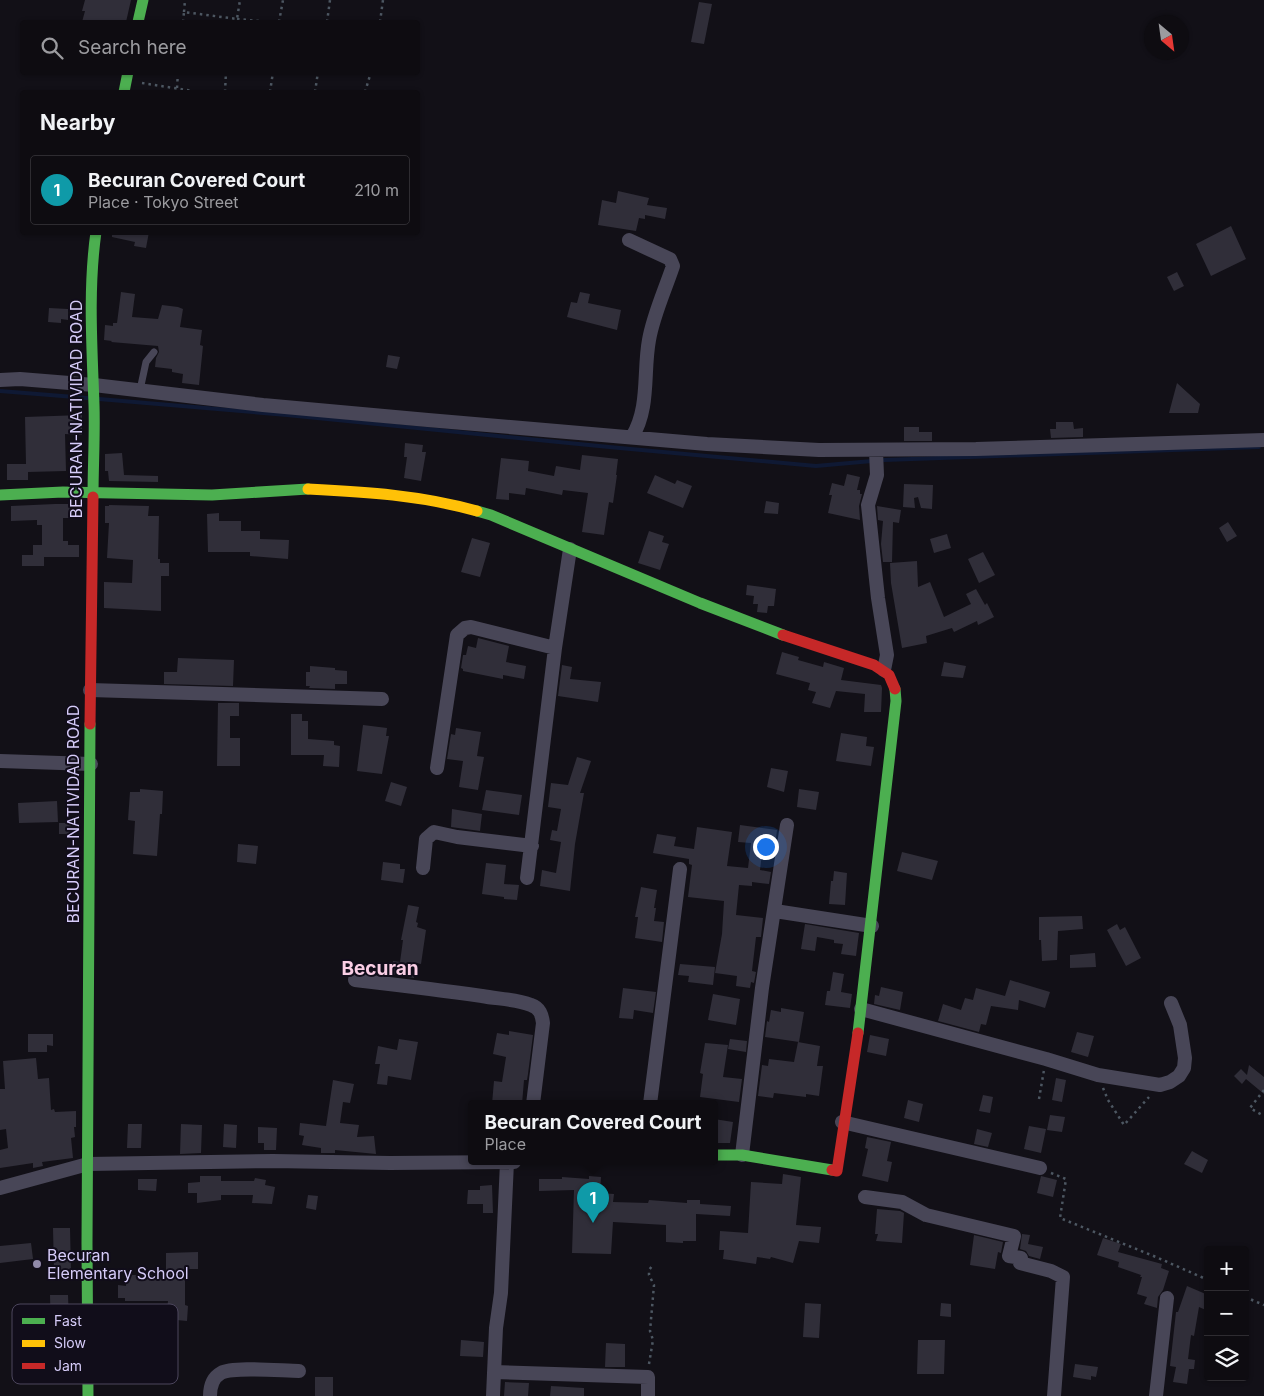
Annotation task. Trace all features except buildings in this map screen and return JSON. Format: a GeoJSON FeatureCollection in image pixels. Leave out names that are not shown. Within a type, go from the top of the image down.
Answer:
{"type":"FeatureCollection","features":[{"type":"Feature","properties":{"kind":"street"},"geometry":{"type":"LineString","coordinates":[[138,20],[143,0]]}},
{"type":"Feature","properties":{"kind":"street"},"geometry":{"type":"LineString","coordinates":[[124,90],[127,75]]}},
{"type":"Feature","properties":{"kind":"street","name":"BECURAN-NATIVIDAD ROAD"},"geometry":{"type":"LineString","coordinates":[[87,1304],[90,690],[94,493],[94,389],[91,302],[92,260],[96,235]]}},
{"type":"Feature","properties":{"kind":"street"},"geometry":{"type":"LineString","coordinates":[[629,240],[670,259],[673,266],[649,336],[641,419],[632,437]]}},
{"type":"Feature","properties":{"kind":"street"},"geometry":{"type":"LineString","coordinates":[[0,380],[20,379],[94,389],[140,390],[263,406],[706,444],[810,450],[1264,440]]}},
{"type":"Feature","properties":{"kind":"street"},"geometry":{"type":"LineString","coordinates":[[876,450],[877,474],[868,505],[878,598],[887,655],[884,670]]}},
{"type":"Feature","properties":{"kind":"street"},"geometry":{"type":"LineString","coordinates":[[0,495],[63,492],[212,495],[306,488],[383,493],[429,499],[460,506],[509,522],[700,604],[801,642],[874,665],[884,670],[892,678],[895,686],[896,701],[862,1009],[842,1122],[837,1170],[742,1155],[718,1155]]}},
{"type":"Feature","properties":{"kind":"street"},"geometry":{"type":"LineString","coordinates":[[527,878],[555,648],[570,549]]}},
{"type":"Feature","properties":{"kind":"street"},"geometry":{"type":"LineString","coordinates":[[437,768],[457,635],[460,630],[471,627],[555,648]]}},
{"type":"Feature","properties":{"kind":"street"},"geometry":{"type":"LineString","coordinates":[[90,690],[382,699]]}},
{"type":"Feature","properties":{"kind":"street"},"geometry":{"type":"LineString","coordinates":[[0,760],[91,764]]}},
{"type":"Feature","properties":{"kind":"street"},"geometry":{"type":"LineString","coordinates":[[742,1155],[762,988],[787,825]]}},
{"type":"Feature","properties":{"kind":"street"},"geometry":{"type":"LineString","coordinates":[[423,868],[426,839],[434,832],[457,838],[532,846]]}},
{"type":"Feature","properties":{"kind":"street"},"geometry":{"type":"LineString","coordinates":[[651,1100],[680,869]]}},
{"type":"Feature","properties":{"kind":"street"},"geometry":{"type":"LineString","coordinates":[[775,911],[872,926]]}},
{"type":"Feature","properties":{"kind":"street"},"geometry":{"type":"LineString","coordinates":[[355,980],[442,990],[518,1002],[532,1005],[538,1009],[544,1023],[534,1100]]}},
{"type":"Feature","properties":{"kind":"street"},"geometry":{"type":"LineString","coordinates":[[862,1009],[1098,1075],[1160,1085],[1170,1082],[1179,1076],[1184,1068],[1186,1058],[1180,1025],[1171,1003]]}},
{"type":"Feature","properties":{"kind":"street"},"geometry":{"type":"LineString","coordinates":[[842,1122],[1040,1168]]}},
{"type":"Feature","properties":{"kind":"street"},"geometry":{"type":"LineString","coordinates":[[0,1188],[88,1164],[273,1161],[468,1162]]}},
{"type":"Feature","properties":{"kind":"street"},"geometry":{"type":"LineString","coordinates":[[493,1396],[496,1328],[501,1294],[507,1165]]}},
{"type":"Feature","properties":{"kind":"street"},"geometry":{"type":"LineString","coordinates":[[865,1197],[902,1202],[926,1215],[1014,1236],[1010,1256],[1021,1258],[1020,1263],[1051,1271],[1063,1277],[1054,1396]]}},
{"type":"Feature","properties":{"kind":"street"},"geometry":{"type":"LineString","coordinates":[[1156,1396],[1167,1298]]}},
{"type":"Feature","properties":{"kind":"street"},"geometry":{"type":"LineString","coordinates":[[210,1396],[210,1388],[214,1379],[221,1372],[240,1370],[299,1371]]}},
{"type":"Feature","properties":{"kind":"street"},"geometry":{"type":"LineString","coordinates":[[494,1372],[648,1377],[648,1396]]}},
{"type":"Feature","properties":{"kind":"lane"},"geometry":{"type":"LineString","coordinates":[[140,390],[146,362],[154,352]]}},
{"type":"Feature","properties":{"kind":"path"},"geometry":{"type":"LineString","coordinates":[[183,20],[185,0]]}},
{"type":"Feature","properties":{"kind":"path"},"geometry":{"type":"LineString","coordinates":[[237,19],[240,0]]}},
{"type":"Feature","properties":{"kind":"path"},"geometry":{"type":"LineString","coordinates":[[279,20],[283,0]]}},
{"type":"Feature","properties":{"kind":"path"},"geometry":{"type":"LineString","coordinates":[[327,20],[330,0]]}},
{"type":"Feature","properties":{"kind":"path"},"geometry":{"type":"LineString","coordinates":[[380,20],[383,0]]}},
{"type":"Feature","properties":{"kind":"path"},"geometry":{"type":"LineString","coordinates":[[184,12],[248,20]]}},
{"type":"Feature","properties":{"kind":"path"},"geometry":{"type":"LineString","coordinates":[[176,88],[178,75]]}},
{"type":"Feature","properties":{"kind":"path"},"geometry":{"type":"LineString","coordinates":[[225,90],[226,75]]}},
{"type":"Feature","properties":{"kind":"path"},"geometry":{"type":"LineString","coordinates":[[270,90],[273,75]]}},
{"type":"Feature","properties":{"kind":"path"},"geometry":{"type":"LineString","coordinates":[[315,90],[318,75]]}},
{"type":"Feature","properties":{"kind":"path"},"geometry":{"type":"LineString","coordinates":[[366,90],[370,75]]}},
{"type":"Feature","properties":{"kind":"path"},"geometry":{"type":"LineString","coordinates":[[137,83],[188,90]]}},
{"type":"Feature","properties":{"kind":"path"},"geometry":{"type":"LineString","coordinates":[[1040,1099],[1046,1059]]}},
{"type":"Feature","properties":{"kind":"path"},"geometry":{"type":"LineString","coordinates":[[1098,1075],[1108,1100],[1124,1125],[1160,1085]]}},
{"type":"Feature","properties":{"kind":"path"},"geometry":{"type":"LineString","coordinates":[[1264,1090],[1250,1108],[1264,1116]]}},
{"type":"Feature","properties":{"kind":"path"},"geometry":{"type":"LineString","coordinates":[[1040,1168],[1066,1180],[1060,1218],[1204,1278]]}},
{"type":"Feature","properties":{"kind":"path"},"geometry":{"type":"LineString","coordinates":[[648,1377],[653,1340],[650,1324],[654,1301],[654,1285],[649,1275],[649,1270],[652,1266]]}},
{"type":"Feature","properties":{"kind":"path"},"geometry":{"type":"LineString","coordinates":[[1249,1299],[1264,1305]]}},
{"type":"Feature","properties":{"kind":"waterway"},"geometry":{"type":"LineString","coordinates":[[0,391],[87,398]]}},
{"type":"Feature","properties":{"kind":"waterway"},"geometry":{"type":"LineString","coordinates":[[99,399],[287,415],[816,466],[872,461]]}},
{"type":"Feature","properties":{"kind":"waterway"},"geometry":{"type":"LineString","coordinates":[[884,460],[1259,447]]}},
{"type":"Feature","properties":{"kind":"traffic: fast"},"geometry":{"type":"LineString","coordinates":[[138,20],[143,0]]}},
{"type":"Feature","properties":{"kind":"traffic: fast"},"geometry":{"type":"LineString","coordinates":[[124,90],[127,75]]}},
{"type":"Feature","properties":{"kind":"traffic: fast"},"geometry":{"type":"LineString","coordinates":[[93,497],[94,416],[91,296],[96,235]]}},
{"type":"Feature","properties":{"kind":"traffic: fast"},"geometry":{"type":"LineString","coordinates":[[0,495],[63,492],[212,495],[308,489]]}},
{"type":"Feature","properties":{"kind":"traffic: fast"},"geometry":{"type":"LineString","coordinates":[[477,511],[491,515],[700,603],[783,635]]}},
{"type":"Feature","properties":{"kind":"traffic: fast"},"geometry":{"type":"LineString","coordinates":[[858,1033],[896,701],[895,689]]}},
{"type":"Feature","properties":{"kind":"traffic: fast"},"geometry":{"type":"LineString","coordinates":[[87,1304],[90,724]]}},
{"type":"Feature","properties":{"kind":"traffic: fast"},"geometry":{"type":"LineString","coordinates":[[718,1155],[742,1155],[832,1170]]}},
{"type":"Feature","properties":{"kind":"traffic: fast"},"geometry":{"type":"LineString","coordinates":[[88,1384],[88,1396]]}},
{"type":"Feature","properties":{"kind":"traffic: slow"},"geometry":{"type":"LineString","coordinates":[[308,489],[414,498],[477,511]]}},
{"type":"Feature","properties":{"kind":"traffic: jam"},"geometry":{"type":"LineString","coordinates":[[90,724],[93,497]]}},
{"type":"Feature","properties":{"kind":"traffic: jam"},"geometry":{"type":"LineString","coordinates":[[783,635],[874,665],[889,675],[895,689]]}},
{"type":"Feature","properties":{"kind":"traffic: jam"},"geometry":{"type":"LineString","coordinates":[[832,1170],[837,1171],[858,1033]]}},
{"type":"Feature","properties":{"kind":"place","name":"Becuran Covered Court"},"geometry":{"type":"Point","coordinates":[593,1223]}},
{"type":"Feature","properties":{"kind":"place","name":"Becuran Elementary School"},"geometry":{"type":"Point","coordinates":[37,1264]}},
{"type":"Feature","properties":{"kind":"district","name":"Becuran"},"geometry":{"type":"Point","coordinates":[380,968]}}]}
